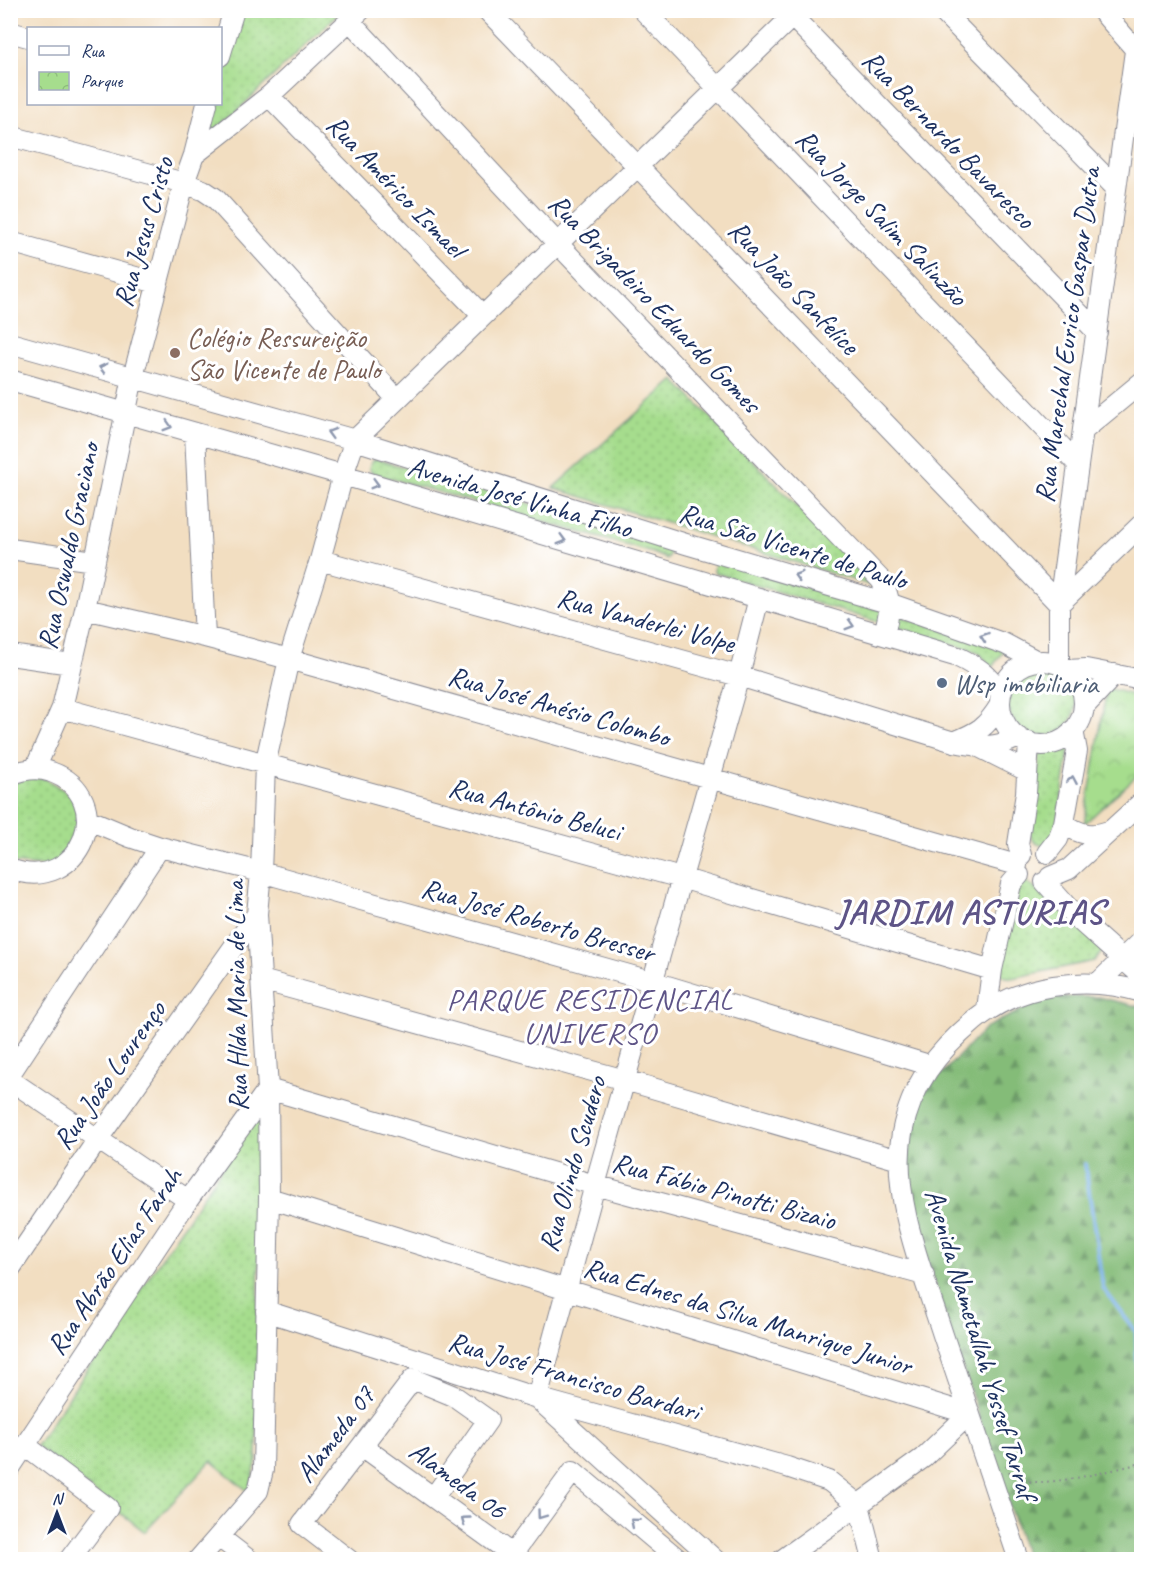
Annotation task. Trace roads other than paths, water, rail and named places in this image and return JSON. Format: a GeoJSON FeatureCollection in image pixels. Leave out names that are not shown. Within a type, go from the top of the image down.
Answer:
{"type":"FeatureCollection","features":[{"type":"Feature","properties":{"kind":"street"},"geometry":{"type":"LineString","coordinates":[[222,49],[234,10]]}},
{"type":"Feature","properties":{"kind":"street","name":"Rua João Sanfelice"},"geometry":{"type":"LineString","coordinates":[[487,10],[1059,604]]}},
{"type":"Feature","properties":{"kind":"street","name":"Rua Jorge Salim Salinzão"},"geometry":{"type":"LineString","coordinates":[[642,10],[1078,464]]}},
{"type":"Feature","properties":{"kind":"street"},"geometry":{"type":"LineString","coordinates":[[941,10],[1116,188]]}},
{"type":"Feature","properties":{"kind":"street"},"geometry":{"type":"LineString","coordinates":[[1101,10],[1138,54]]}},
{"type":"Feature","properties":{"kind":"street"},"geometry":{"type":"LineString","coordinates":[[355,440],[719,88],[792,13]]}},
{"type":"Feature","properties":{"kind":"street","name":"Rua Bernardo Bavaresco"},"geometry":{"type":"LineString","coordinates":[[792,13],[1097,333]]}},
{"type":"Feature","properties":{"kind":"street"},"geometry":{"type":"LineString","coordinates":[[194,154],[269,96],[355,16]]}},
{"type":"Feature","properties":{"kind":"street","name":"Rua Brigadeiro Eduardo Gomes"},"geometry":{"type":"LineString","coordinates":[[355,16],[558,243],[881,580],[891,604]]}},
{"type":"Feature","properties":{"kind":"street"},"geometry":{"type":"LineString","coordinates":[[10,32],[27,37]]}},
{"type":"Feature","properties":{"kind":"street","name":"Rua Marechal Eurico Gaspar Dutra"},"geometry":{"type":"LineString","coordinates":[[1051,664],[1059,628],[1059,604],[1085,429],[1116,188],[1138,54]]}},
{"type":"Feature","properties":{"kind":"street","name":"Rua Américo Ismael"},"geometry":{"type":"LineString","coordinates":[[269,96],[483,316]]}},
{"type":"Feature","properties":{"kind":"street","name":"Rua Jesus Cristo"},"geometry":{"type":"LineString","coordinates":[[133,377],[207,105]]}},
{"type":"Feature","properties":{"kind":"street"},"geometry":{"type":"LineString","coordinates":[[10,136],[184,183],[203,190],[215,198],[397,399]]}},
{"type":"Feature","properties":{"kind":"street"},"geometry":{"type":"LineString","coordinates":[[10,242],[157,283]]}},
{"type":"Feature","properties":{"kind":"street","name":"Rua São Vicente de Paulo"},"geometry":{"type":"LineString","coordinates":[[10,343],[355,440],[686,544],[891,604],[1005,644],[1051,664],[1133,676]]}},
{"type":"Feature","properties":{"kind":"street","name":"Rua Oswaldo Graciano"},"geometry":{"type":"LineString","coordinates":[[57,774],[59,717],[85,609],[133,377]]}},
{"type":"Feature","properties":{"kind":"street","name":"Avenida José Vinha Filho"},"geometry":{"type":"LineString","coordinates":[[10,380],[343,475],[958,657],[977,666],[992,679],[1000,699]]}},
{"type":"Feature","properties":{"kind":"street"},"geometry":{"type":"LineString","coordinates":[[1085,429],[1142,382]]}},
{"type":"Feature","properties":{"kind":"street"},"geometry":{"type":"LineString","coordinates":[[195,434],[205,637]]}},
{"type":"Feature","properties":{"kind":"street","name":"Rua Hlda Maria de Lima"},"geometry":{"type":"LineString","coordinates":[[219,1537],[258,1491],[263,1470],[269,1198],[268,1089],[257,914],[265,765],[289,659],[355,440]]}},
{"type":"Feature","properties":{"kind":"street"},"geometry":{"type":"LineString","coordinates":[[198,488],[201,469],[211,454],[231,444]]}},
{"type":"Feature","properties":{"kind":"street"},"geometry":{"type":"LineString","coordinates":[[1059,604],[1142,524]]}},
{"type":"Feature","properties":{"kind":"street"},"geometry":{"type":"LineString","coordinates":[[679,574],[686,544]]}},
{"type":"Feature","properties":{"kind":"street"},"geometry":{"type":"LineString","coordinates":[[10,549],[94,561]]}},
{"type":"Feature","properties":{"kind":"street"},"geometry":{"type":"LineString","coordinates":[[708,582],[714,551]]}},
{"type":"Feature","properties":{"kind":"street","name":"Rua Vanderlei Volpe"},"geometry":{"type":"LineString","coordinates":[[320,560],[739,676],[954,742],[992,747],[1023,739]]}},
{"type":"Feature","properties":{"kind":"street","name":"Rua Olindo Scudero"},"geometry":{"type":"LineString","coordinates":[[537,1398],[594,1185],[654,982],[759,598]]}},
{"type":"Feature","properties":{"kind":"street"},"geometry":{"type":"LineString","coordinates":[[884,635],[891,604]]}},
{"type":"Feature","properties":{"kind":"street","name":"Rua José Anésio Colombo"},"geometry":{"type":"LineString","coordinates":[[85,609],[289,659],[1019,865]]}},
{"type":"Feature","properties":{"kind":"street"},"geometry":{"type":"LineString","coordinates":[[10,655],[71,664]]}},
{"type":"Feature","properties":{"kind":"street"},"geometry":{"type":"LineString","coordinates":[[954,742],[978,732],[990,722],[1008,678],[1021,666],[1051,664],[1080,686],[1084,706],[1080,719],[1064,738],[1053,743],[1041,744],[1023,739],[1006,723],[1000,699]]}},
{"type":"Feature","properties":{"kind":"street"},"geometry":{"type":"LineString","coordinates":[[1084,706],[1133,676]]}},
{"type":"Feature","properties":{"kind":"street","name":"Rua Oswaldo Graciano"},"geometry":{"type":"LineString","coordinates":[[20,768],[59,717]]}},
{"type":"Feature","properties":{"kind":"street","name":"Rua Antônio Beluci"},"geometry":{"type":"LineString","coordinates":[[59,717],[265,765],[681,878],[992,970]]}},
{"type":"Feature","properties":{"kind":"street"},"geometry":{"type":"LineString","coordinates":[[1023,739],[1027,771],[1018,844],[1019,865],[1023,881],[1038,885],[1048,868],[1064,823],[1077,751],[1073,730]]}},
{"type":"Feature","properties":{"kind":"street"},"geometry":{"type":"LineString","coordinates":[[977,746],[1027,771]]}},
{"type":"Feature","properties":{"kind":"street"},"geometry":{"type":"LineString","coordinates":[[14,875],[52,872],[66,864],[78,852],[86,829],[83,801],[72,785],[57,774],[20,768]]}},
{"type":"Feature","properties":{"kind":"street"},"geometry":{"type":"LineString","coordinates":[[1048,868],[1069,869],[1142,802]]}},
{"type":"Feature","properties":{"kind":"street"},"geometry":{"type":"LineString","coordinates":[[1064,823],[1086,835],[1108,834]]}},
{"type":"Feature","properties":{"kind":"street","name":"Rua José Roberto Bresser"},"geometry":{"type":"LineString","coordinates":[[86,829],[130,837],[160,847],[261,872],[654,982],[929,1065]]}},
{"type":"Feature","properties":{"kind":"street"},"geometry":{"type":"LineString","coordinates":[[10,1074],[160,847]]}},
{"type":"Feature","properties":{"kind":"street"},"geometry":{"type":"LineString","coordinates":[[987,1010],[992,970],[1011,884],[1025,851],[1036,849],[1078,919],[1110,965],[1142,976]]}},
{"type":"Feature","properties":{"kind":"street","name":"Rua João Lourenço"},"geometry":{"type":"LineString","coordinates":[[10,1269],[98,1139],[257,914]]}},
{"type":"Feature","properties":{"kind":"street"},"geometry":{"type":"LineString","coordinates":[[1110,965],[1142,940]]}},
{"type":"Feature","properties":{"kind":"street","name":"Avenida Nametallah Yossef Tarraf"},"geometry":{"type":"LineString","coordinates":[[1019,1560],[969,1414],[903,1207],[899,1160],[901,1135],[909,1104],[929,1065],[948,1044],[987,1010],[1016,996],[1110,965],[1142,992]]}},
{"type":"Feature","properties":{"kind":"street"},"geometry":{"type":"LineString","coordinates":[[261,980],[625,1080],[899,1160]]}},
{"type":"Feature","properties":{"kind":"street"},"geometry":{"type":"LineString","coordinates":[[10,1080],[188,1200]]}},
{"type":"Feature","properties":{"kind":"street","name":"Rua Fábio Pinotti Bizaio"},"geometry":{"type":"LineString","coordinates":[[268,1089],[594,1185],[924,1275]]}},
{"type":"Feature","properties":{"kind":"street","name":"Rua Abrão Elias Farah"},"geometry":{"type":"LineString","coordinates":[[10,1468],[188,1200],[268,1089]]}},
{"type":"Feature","properties":{"kind":"street","name":"Rua Ednes da Silva Manrique Junior"},"geometry":{"type":"LineString","coordinates":[[269,1198],[969,1414]]}},
{"type":"Feature","properties":{"kind":"street","name":"Rua José Francisco Bardari"},"geometry":{"type":"LineString","coordinates":[[266,1311],[537,1398],[787,1467],[829,1481],[859,1505]]}},
{"type":"Feature","properties":{"kind":"street","name":"Alameda 07"},"geometry":{"type":"LineString","coordinates":[[349,1560],[302,1524],[413,1379],[454,1396],[488,1420],[434,1497]]}},
{"type":"Feature","properties":{"kind":"street"},"geometry":{"type":"LineString","coordinates":[[537,1398],[715,1560]]}},
{"type":"Feature","properties":{"kind":"street"},"geometry":{"type":"LineString","coordinates":[[782,1560],[923,1458],[969,1414]]}},
{"type":"Feature","properties":{"kind":"street"},"geometry":{"type":"LineString","coordinates":[[25,1445],[108,1508],[69,1560]]}},
{"type":"Feature","properties":{"kind":"street","name":"Alameda 06"},"geometry":{"type":"LineString","coordinates":[[362,1446],[434,1497],[513,1558]]}},
{"type":"Feature","properties":{"kind":"street"},"geometry":{"type":"LineString","coordinates":[[513,1558],[573,1471],[679,1560]]}},
{"type":"Feature","properties":{"kind":"street"},"geometry":{"type":"LineString","coordinates":[[859,1505],[873,1560]]}},
{"type":"Feature","properties":{"kind":"street"},"geometry":{"type":"LineString","coordinates":[[198,1560],[219,1537],[249,1560]]}},
{"type":"Feature","properties":{"kind":"waterway"},"geometry":{"type":"LineString","coordinates":[[1085,1164],[1103,1288],[1136,1332],[1139,1393]]}},
{"type":"Feature","properties":{"kind":"place","name":"Colégio Ressureição São Vicente de Paulo"},"geometry":{"type":"Point","coordinates":[175,353]}},
{"type":"Feature","properties":{"kind":"place","name":"Wsp imobiliaria"},"geometry":{"type":"Point","coordinates":[942,683]}},
{"type":"Feature","properties":{"kind":"district","name":"JARDIM ASTURIAS"},"geometry":{"type":"Point","coordinates":[970,911]}},
{"type":"Feature","properties":{"kind":"district","name":"PARQUE RESIDENCIAL UNIVERSO"},"geometry":{"type":"Point","coordinates":[590,1016]}}]}
